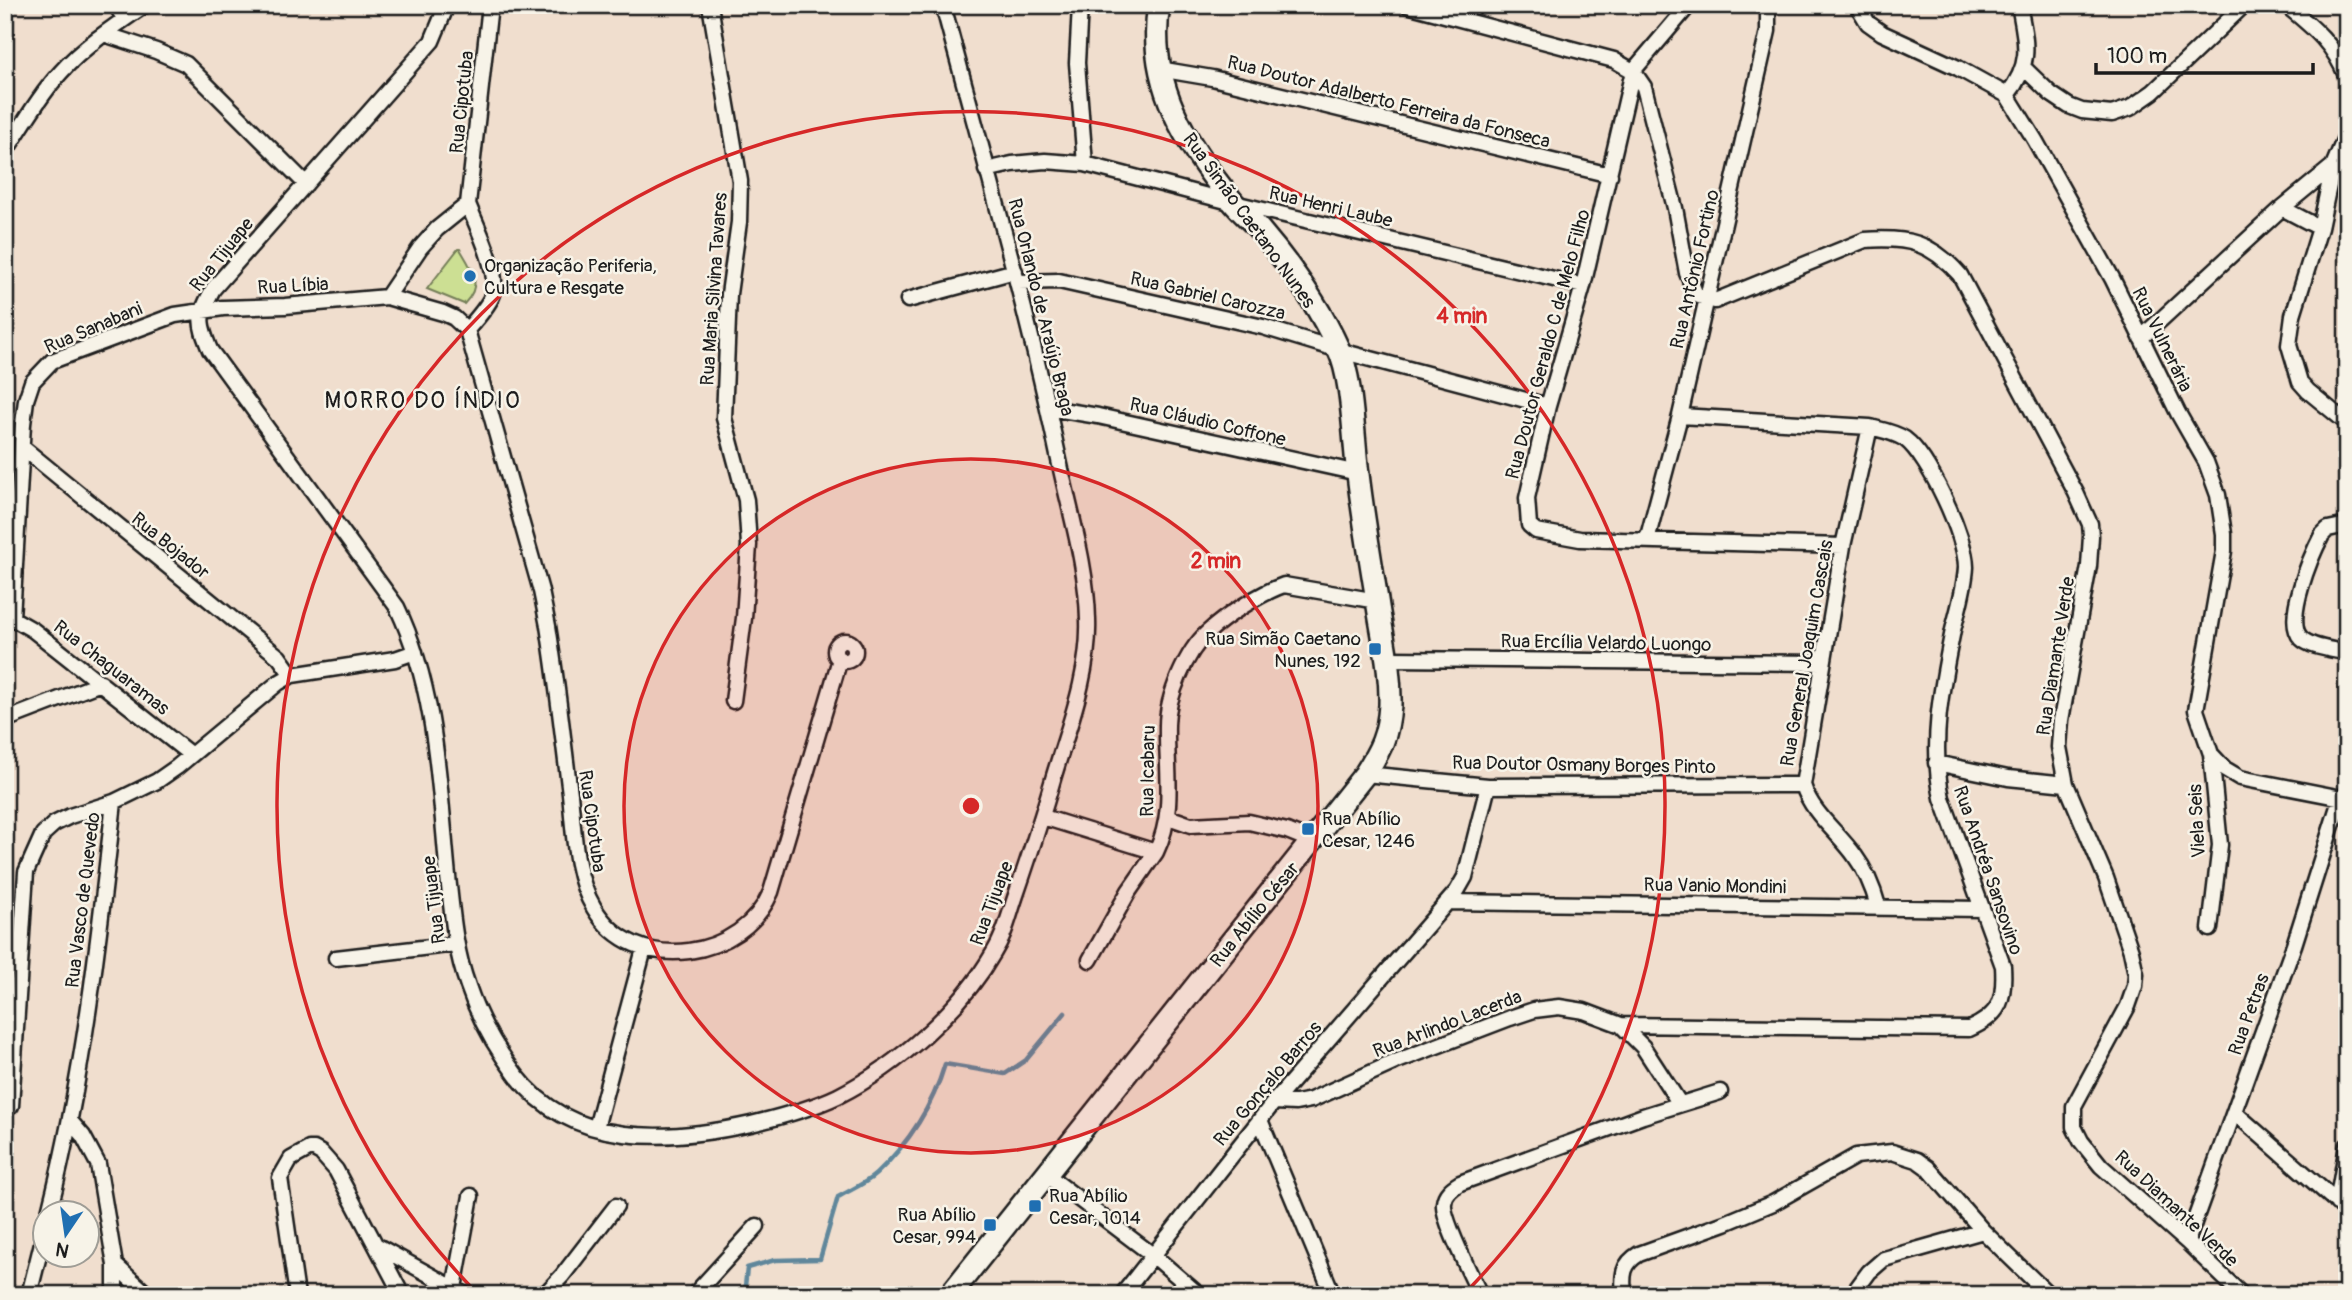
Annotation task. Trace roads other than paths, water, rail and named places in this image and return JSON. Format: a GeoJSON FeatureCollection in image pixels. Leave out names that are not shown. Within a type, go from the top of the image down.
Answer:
{"type":"FeatureCollection","features":[{"type":"Feature","properties":{"kind":"main road","name":"Rua Simão Caetano Nunes"},"geometry":{"type":"LineString","coordinates":[[1159,5],[1156,44],[1159,69],[1170,107],[1211,173],[1259,229],[1298,282],[1340,350]]}},
{"type":"Feature","properties":{"kind":"main road","name":"Rua Abílio César"},"geometry":{"type":"LineString","coordinates":[[950,1295],[1365,774],[1385,740],[1390,704],[1388,659],[1357,473],[1349,391],[1340,350]]}},
{"type":"Feature","properties":{"kind":"street"},"geometry":{"type":"LineString","coordinates":[[116,5],[124,19]]}},
{"type":"Feature","properties":{"kind":"street"},"geometry":{"type":"LineString","coordinates":[[5,152],[35,105],[60,73],[104,34],[145,5]]}},
{"type":"Feature","properties":{"kind":"street","name":"Rua Tijuape"},"geometry":{"type":"LineString","coordinates":[[447,5],[432,41],[213,289],[201,310],[202,331],[210,350],[397,607],[415,652],[435,736],[456,944],[484,1027],[519,1079],[545,1106],[577,1123],[614,1133],[648,1136],[721,1131],[773,1119],[833,1098],[885,1067],[908,1050],[965,992],[994,953],[1004,933],[1043,817],[1084,668]]}},
{"type":"Feature","properties":{"kind":"street","name":"Rua Cipotuba"},"geometry":{"type":"LineString","coordinates":[[490,5],[468,204],[488,259],[494,286],[492,297],[467,330],[541,591],[583,887],[594,909],[620,938],[645,949],[689,951],[716,944],[737,934],[765,905],[840,659]]}},
{"type":"Feature","properties":{"kind":"street","name":"Rua Maria Silvina Tavares"},"geometry":{"type":"LineString","coordinates":[[710,5],[740,181],[739,222],[729,294],[724,418],[746,500],[749,545],[744,618],[733,701]]}},
{"type":"Feature","properties":{"kind":"street","name":"Rua Orlando de Araújo Braga"},"geometry":{"type":"LineString","coordinates":[[943,5],[1017,276],[1049,408],[1084,573],[1088,622],[1084,668]]}},
{"type":"Feature","properties":{"kind":"street"},"geometry":{"type":"LineString","coordinates":[[1080,5],[1077,62],[1085,164]]}},
{"type":"Feature","properties":{"kind":"street"},"geometry":{"type":"LineString","coordinates":[[1407,5],[1614,60],[1633,71],[1644,87],[1656,129],[1690,282],[1694,294],[1706,300]]}},
{"type":"Feature","properties":{"kind":"street","name":"Rua Doutor Geraldo C de Melo Filho"},"geometry":{"type":"LineString","coordinates":[[1689,5],[1633,71],[1583,286],[1548,406],[1527,498],[1529,525],[1536,531],[1580,539],[1843,546]]}},
{"type":"Feature","properties":{"kind":"street","name":"Rua Antônio Fortino"},"geometry":{"type":"LineString","coordinates":[[1647,540],[1680,416],[1768,31],[1769,5]]}},
{"type":"Feature","properties":{"kind":"street"},"geometry":{"type":"LineString","coordinates":[[1857,5],[1868,23],[1881,33],[2007,94],[2024,68],[2025,53],[2019,5]]}},
{"type":"Feature","properties":{"kind":"street"},"geometry":{"type":"LineString","coordinates":[[2024,68],[2068,106],[2082,111],[2112,114],[2130,108],[2153,92],[2247,5]]}},
{"type":"Feature","properties":{"kind":"street"},"geometry":{"type":"LineString","coordinates":[[2286,5],[2329,43],[2347,78]]}},
{"type":"Feature","properties":{"kind":"street"},"geometry":{"type":"LineString","coordinates":[[104,34],[186,64],[306,184]]}},
{"type":"Feature","properties":{"kind":"street","name":"Rua Doutor Adalberto Ferreira da Fonseca"},"geometry":{"type":"LineString","coordinates":[[1159,69],[1212,78],[1610,175]]}},
{"type":"Feature","properties":{"kind":"street","name":"Rua Vulnerária"},"geometry":{"type":"LineString","coordinates":[[2007,94],[2105,266],[2178,413],[2206,461],[2218,495],[2224,551],[2196,710],[2211,754]]}},
{"type":"Feature","properties":{"kind":"street"},"geometry":{"type":"LineString","coordinates":[[2345,421],[2301,382],[2289,345],[2294,315],[2320,228],[2333,166],[2347,133]]}},
{"type":"Feature","properties":{"kind":"street","name":"Rua Henri Laube"},"geometry":{"type":"LineString","coordinates":[[986,170],[1045,161],[1085,164],[1234,203],[1583,286]]}},
{"type":"Feature","properties":{"kind":"street"},"geometry":{"type":"LineString","coordinates":[[2141,338],[2282,208],[2333,166]]}},
{"type":"Feature","properties":{"kind":"street"},"geometry":{"type":"LineString","coordinates":[[467,330],[454,318],[443,313],[387,297],[420,248],[437,229],[468,204]]}},
{"type":"Feature","properties":{"kind":"street"},"geometry":{"type":"LineString","coordinates":[[2282,208],[2320,228]]}},
{"type":"Feature","properties":{"kind":"street","name":"Rua Diamante Verde"},"geometry":{"type":"LineString","coordinates":[[1706,300],[1723,298],[1865,240],[1890,238],[1926,246],[1946,259],[1960,275],[2077,493],[2090,524],[2089,566],[2061,720],[2059,747],[2066,784],[2106,878],[2136,974],[2128,1006],[2074,1106],[2074,1127],[2081,1141],[2102,1166],[2242,1295]]}},
{"type":"Feature","properties":{"kind":"street","name":"Rua Gabriel Carozza"},"geometry":{"type":"LineString","coordinates":[[908,300],[1017,276],[1059,281],[1263,327],[1548,406]]}},
{"type":"Feature","properties":{"kind":"street","name":"Rua Líbia"},"geometry":{"type":"LineString","coordinates":[[201,310],[387,297]]}},
{"type":"Feature","properties":{"kind":"street","name":"Rua Sanabani"},"geometry":{"type":"LineString","coordinates":[[9,618],[26,400],[32,382],[52,360],[175,315],[201,310]]}},
{"type":"Feature","properties":{"kind":"street","name":"Rua Cláudio Coffone"},"geometry":{"type":"LineString","coordinates":[[1049,408],[1098,415],[1357,473]]}},
{"type":"Feature","properties":{"kind":"street","name":"Rua Andréa Sansovino"},"geometry":{"type":"LineString","coordinates":[[1621,1026],[1969,1029],[1985,1021],[1999,1005],[2004,989],[2003,966],[1942,798],[1936,762],[1935,738],[1945,668],[1966,568],[1964,550],[1924,461],[1906,440],[1893,432],[1870,427],[1680,416]]}},
{"type":"Feature","properties":{"kind":"street","name":"Rua General Joaquim Cascais"},"geometry":{"type":"LineString","coordinates":[[1870,427],[1843,546],[1803,785],[1815,810],[1864,868],[1878,906]]}},
{"type":"Feature","properties":{"kind":"street","name":"Rua Bojador"},"geometry":{"type":"LineString","coordinates":[[22,447],[279,657],[292,675]]}},
{"type":"Feature","properties":{"kind":"street"},"geometry":{"type":"LineString","coordinates":[[2347,525],[2328,530],[2317,545],[2294,620],[2296,633],[2302,640],[2347,653]]}},
{"type":"Feature","properties":{"kind":"street","name":"Rua Icabaru"},"geometry":{"type":"LineString","coordinates":[[1043,817],[1156,852],[1165,830],[1170,800],[1167,722],[1173,688],[1201,639],[1214,626],[1284,585],[1377,601]]}},
{"type":"Feature","properties":{"kind":"street","name":"Rua Chaguaramas"},"geometry":{"type":"LineString","coordinates":[[9,618],[33,629],[191,755]]}},
{"type":"Feature","properties":{"kind":"street","name":"Rua Vasco de Quevedo"},"geometry":{"type":"LineString","coordinates":[[53,1198],[71,1122],[102,908],[114,802],[157,782],[278,683],[292,675],[395,659],[415,652]]}},
{"type":"Feature","properties":{"kind":"street","name":"Rua Ercília Velardo Luongo"},"geometry":{"type":"LineString","coordinates":[[1388,659],[1823,663]]}},
{"type":"Feature","properties":{"kind":"street"},"geometry":{"type":"LineString","coordinates":[[5,720],[101,683]]}},
{"type":"Feature","properties":{"kind":"street"},"geometry":{"type":"LineString","coordinates":[[2211,754],[2225,769],[2241,778],[2344,798]]}},
{"type":"Feature","properties":{"kind":"street","name":"Viela Seis"},"geometry":{"type":"LineString","coordinates":[[2210,929],[2220,845],[2211,754]]}},
{"type":"Feature","properties":{"kind":"street"},"geometry":{"type":"LineString","coordinates":[[1936,762],[2008,778],[2066,784]]}},
{"type":"Feature","properties":{"kind":"street","name":"Rua Doutor Osmany Borges Pinto"},"geometry":{"type":"LineString","coordinates":[[1365,774],[1488,786],[1803,785]]}},
{"type":"Feature","properties":{"kind":"street","name":"Rua Gonçalo Barros"},"geometry":{"type":"LineString","coordinates":[[1122,1295],[1274,1101],[1448,902],[1465,877],[1488,786]]}},
{"type":"Feature","properties":{"kind":"street","name":"Rua Petras"},"geometry":{"type":"LineString","coordinates":[[2187,1242],[2344,798]]}},
{"type":"Feature","properties":{"kind":"street"},"geometry":{"type":"LineString","coordinates":[[12,1106],[26,872],[43,834],[54,824],[114,802]]}},
{"type":"Feature","properties":{"kind":"street"},"geometry":{"type":"LineString","coordinates":[[1168,817],[1191,825],[1249,822],[1287,831],[1312,841]]}},
{"type":"Feature","properties":{"kind":"street"},"geometry":{"type":"LineString","coordinates":[[1090,960],[1129,891],[1156,852]]}},
{"type":"Feature","properties":{"kind":"street","name":"Rua Vanio Mondini"},"geometry":{"type":"LineString","coordinates":[[1448,902],[1982,909]]}},
{"type":"Feature","properties":{"kind":"street"},"geometry":{"type":"LineString","coordinates":[[336,958],[456,944]]}},
{"type":"Feature","properties":{"kind":"street"},"geometry":{"type":"LineString","coordinates":[[596,1128],[645,949]]}},
{"type":"Feature","properties":{"kind":"street","name":"Rua Arlindo Lacerda"},"geometry":{"type":"LineString","coordinates":[[1274,1101],[1311,1101],[1395,1062],[1534,1010],[1570,1008],[1606,1018],[1621,1026],[1643,1047],[1681,1104]]}},
{"type":"Feature","properties":{"kind":"street"},"geometry":{"type":"LineString","coordinates":[[1480,1295],[1444,1213],[1446,1195],[1452,1188],[1720,1092]]}},
{"type":"Feature","properties":{"kind":"street"},"geometry":{"type":"LineString","coordinates":[[2234,1112],[2342,1207]]}},
{"type":"Feature","properties":{"kind":"street"},"geometry":{"type":"LineString","coordinates":[[1259,1120],[1333,1295]]}},
{"type":"Feature","properties":{"kind":"street"},"geometry":{"type":"LineString","coordinates":[[71,1122],[83,1136],[98,1164],[114,1265],[115,1295]]}},
{"type":"Feature","properties":{"kind":"street"},"geometry":{"type":"LineString","coordinates":[[2342,1207],[2347,1146]]}},
{"type":"Feature","properties":{"kind":"street"},"geometry":{"type":"LineString","coordinates":[[297,1295],[281,1178],[290,1159],[309,1149],[314,1149],[328,1159],[336,1170],[402,1295]]}},
{"type":"Feature","properties":{"kind":"street"},"geometry":{"type":"LineString","coordinates":[[1624,1295],[1623,1271],[1627,1262],[1639,1254],[1773,1203],[1864,1153],[1892,1152],[1917,1160],[1928,1168],[1983,1231],[2049,1295]]}},
{"type":"Feature","properties":{"kind":"street"},"geometry":{"type":"LineString","coordinates":[[1047,1175],[1154,1256],[1199,1295]]}},
{"type":"Feature","properties":{"kind":"street"},"geometry":{"type":"LineString","coordinates":[[376,1245],[460,1291],[471,1196]]}},
{"type":"Feature","properties":{"kind":"street"},"geometry":{"type":"LineString","coordinates":[[544,1295],[616,1206]]}},
{"type":"Feature","properties":{"kind":"street"},"geometry":{"type":"LineString","coordinates":[[694,1295],[757,1226]]}},
{"type":"Feature","properties":{"kind":"street"},"geometry":{"type":"LineString","coordinates":[[1852,1295],[1869,1272],[1884,1259],[1983,1231]]}},
{"type":"Feature","properties":{"kind":"street"},"geometry":{"type":"LineString","coordinates":[[114,1265],[148,1295]]}},
{"type":"Feature","properties":{"kind":"street"},"geometry":{"type":"LineString","coordinates":[[29,1295],[36,1268]]}},
{"type":"Feature","properties":{"kind":"waterway"},"geometry":{"type":"LineString","coordinates":[[744,1295],[747,1268],[775,1260],[820,1259],[838,1197],[872,1178],[899,1150],[926,1110],[945,1064],[1005,1074],[1026,1060],[1065,1013]]}},
{"type":"Feature","properties":{"kind":"place","name":"Organização Periferia, Cultura e Resgate"},"geometry":{"type":"Point","coordinates":[470,276]}},
{"type":"Feature","properties":{"kind":"place","name":"Rua Simão Caetano Nunes, 192"},"geometry":{"type":"Point","coordinates":[1375,649]}},
{"type":"Feature","properties":{"kind":"place","name":"Rua Abílio Cesar, 1246"},"geometry":{"type":"Point","coordinates":[1308,829]}},
{"type":"Feature","properties":{"kind":"place","name":"Rua Abílio Cesar, 1014"},"geometry":{"type":"Point","coordinates":[1035,1206]}},
{"type":"Feature","properties":{"kind":"place","name":"Rua Abílio Cesar, 994"},"geometry":{"type":"Point","coordinates":[990,1225]}},
{"type":"Feature","properties":{"kind":"district","name":"MORRO DO ÍNDIO"},"geometry":{"type":"Point","coordinates":[423,400]}}]}
